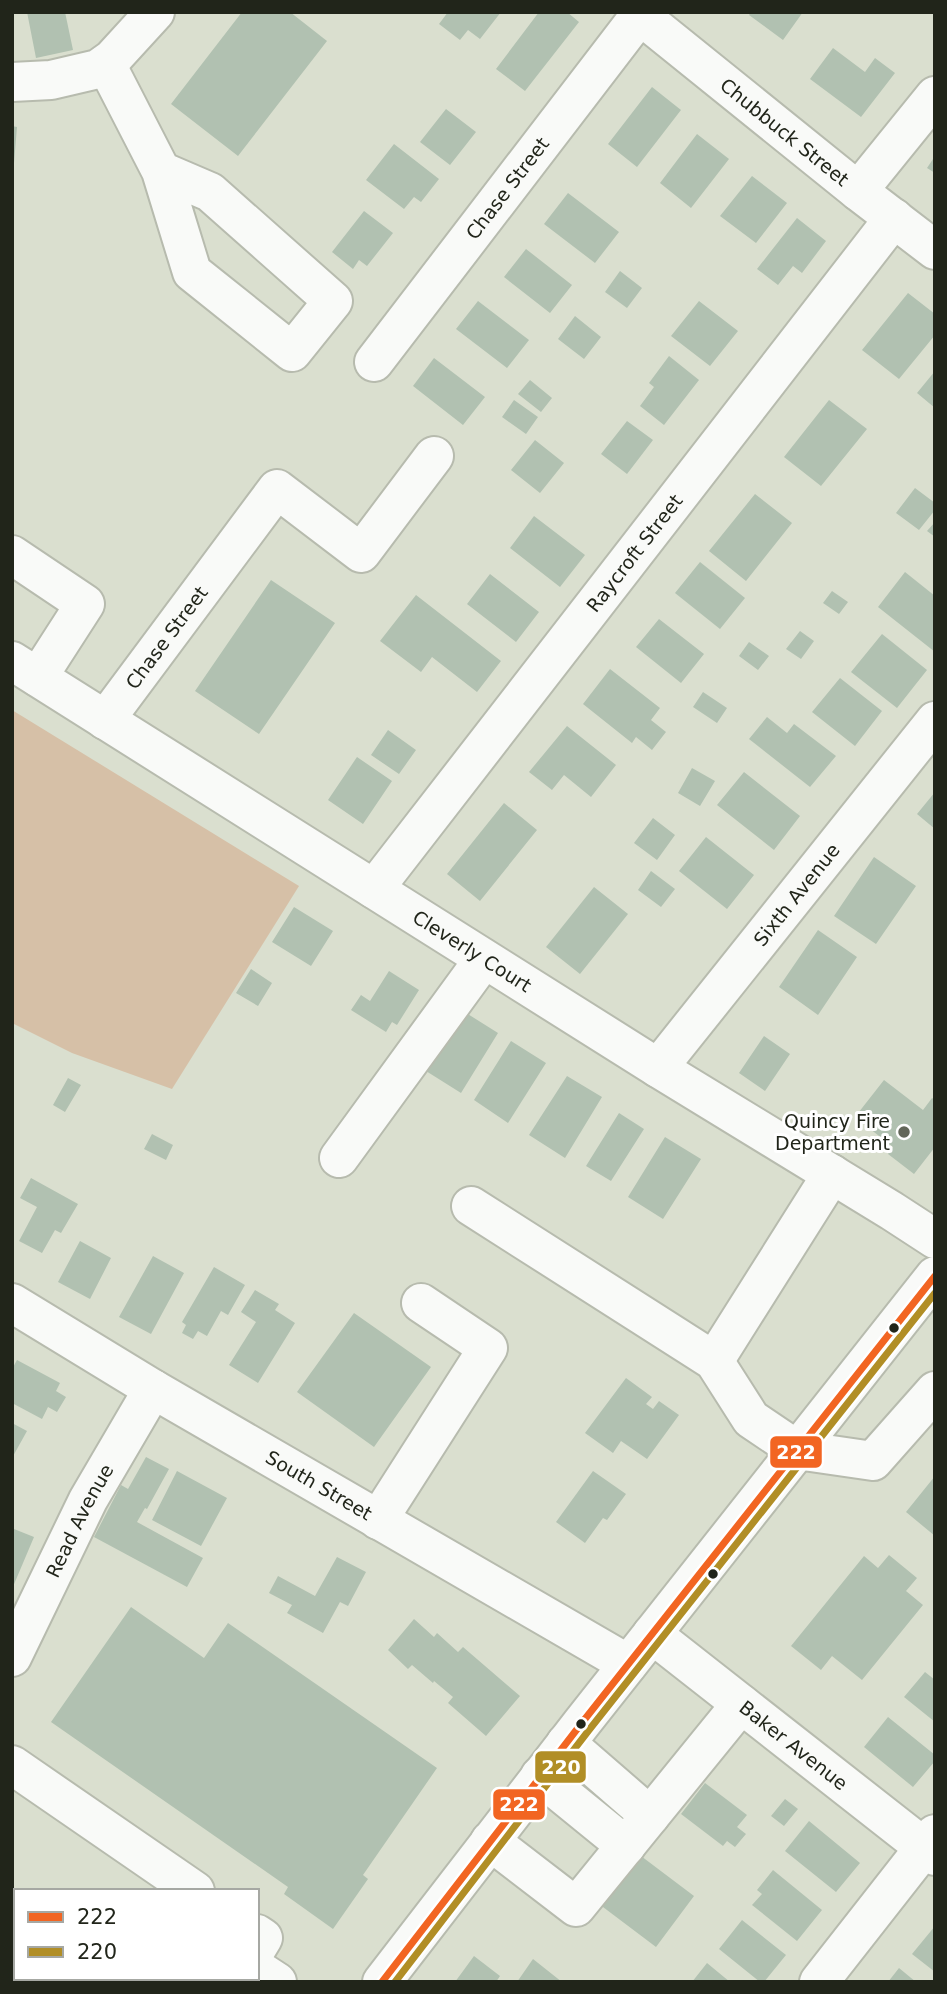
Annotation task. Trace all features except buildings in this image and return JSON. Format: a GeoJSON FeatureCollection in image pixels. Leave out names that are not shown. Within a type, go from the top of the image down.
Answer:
{"type":"FeatureCollection","features":[{"type":"Feature","properties":{"kind":"street"},"geometry":{"type":"LineString","coordinates":[[12,82],[51,80],[98,69],[106,64],[155,12]]}},
{"type":"Feature","properties":{"kind":"street","name":"Chubbuck Street"},"geometry":{"type":"LineString","coordinates":[[638,14],[935,250]]}},
{"type":"Feature","properties":{"kind":"street","name":"Chase Street"},"geometry":{"type":"LineString","coordinates":[[374,362],[638,14]]}},
{"type":"Feature","properties":{"kind":"street"},"geometry":{"type":"LineString","coordinates":[[106,64],[161,172],[192,272],[292,352],[333,301],[210,192],[161,172]]}},
{"type":"Feature","properties":{"kind":"street"},"geometry":{"type":"LineString","coordinates":[[858,191],[935,96]]}},
{"type":"Feature","properties":{"kind":"street","name":"Raycroft Street"},"geometry":{"type":"LineString","coordinates":[[374,889],[894,218]]}},
{"type":"Feature","properties":{"kind":"street","name":"Chase Street"},"geometry":{"type":"LineString","coordinates":[[105,720],[277,489],[361,553],[434,456]]}},
{"type":"Feature","properties":{"kind":"street"},"geometry":{"type":"LineString","coordinates":[[12,555],[85,604],[25,669]]}},
{"type":"Feature","properties":{"kind":"street","name":"Cleverly Court"},"geometry":{"type":"LineString","coordinates":[[25,669],[658,1068],[935,1239]]}},
{"type":"Feature","properties":{"kind":"street","name":"Sixth Avenue"},"geometry":{"type":"LineString","coordinates":[[658,1068],[935,721]]}},
{"type":"Feature","properties":{"kind":"street"},"geometry":{"type":"LineString","coordinates":[[339,1158],[484,959]]}},
{"type":"Feature","properties":{"kind":"street"},"geometry":{"type":"LineString","coordinates":[[714,1361],[832,1174]]}},
{"type":"Feature","properties":{"kind":"street"},"geometry":{"type":"LineString","coordinates":[[471,1206],[714,1361],[751,1419],[797,1450],[873,1461],[935,1391]]}},
{"type":"Feature","properties":{"kind":"street"},"geometry":{"type":"LineString","coordinates":[[382,1982],[540,1776],[935,1276]]}},
{"type":"Feature","properties":{"kind":"street","name":"South Street"},"geometry":{"type":"LineString","coordinates":[[12,1303],[153,1389],[628,1664]]}},
{"type":"Feature","properties":{"kind":"street"},"geometry":{"type":"LineString","coordinates":[[378,1520],[488,1348],[421,1303]]}},
{"type":"Feature","properties":{"kind":"street","name":"Read Avenue"},"geometry":{"type":"LineString","coordinates":[[12,1657],[88,1500],[153,1389]]}},
{"type":"Feature","properties":{"kind":"street","name":"Baker Avenue"},"geometry":{"type":"LineString","coordinates":[[652,1634],[741,1704],[931,1845]]}},
{"type":"Feature","properties":{"kind":"street"},"geometry":{"type":"LineString","coordinates":[[490,1841],[576,1907],[741,1704]]}},
{"type":"Feature","properties":{"kind":"street"},"geometry":{"type":"LineString","coordinates":[[566,1743],[650,1816]]}},
{"type":"Feature","properties":{"kind":"street"},"geometry":{"type":"LineString","coordinates":[[12,1765],[192,1889]]}},
{"type":"Feature","properties":{"kind":"street"},"geometry":{"type":"LineString","coordinates":[[540,1776],[626,1846]]}},
{"type":"Feature","properties":{"kind":"street"},"geometry":{"type":"LineString","coordinates":[[819,1982],[931,1845]]}},
{"type":"Feature","properties":{"kind":"street"},"geometry":{"type":"LineString","coordinates":[[259,1970],[277,1982]]}},
{"type":"Feature","properties":{"kind":"shaded area"},"geometry":{"type":"Polygon","coordinates":[[[12,710],[299,886],[172,1089],[72,1053],[12,1023],[12,710]]]}},
{"type":"Feature","properties":{"kind":"transit line","name":"222"},"geometry":{"type":"LineString","coordinates":[[382,1982],[581,1724],[935,1276]]}},
{"type":"Feature","properties":{"kind":"transit line","name":"220"},"geometry":{"type":"LineString","coordinates":[[395,1982],[589,1730],[935,1293]]}},
{"type":"Feature","properties":{"kind":"place","name":"Quincy Fire Department"},"geometry":{"type":"Point","coordinates":[904,1132]}}]}
